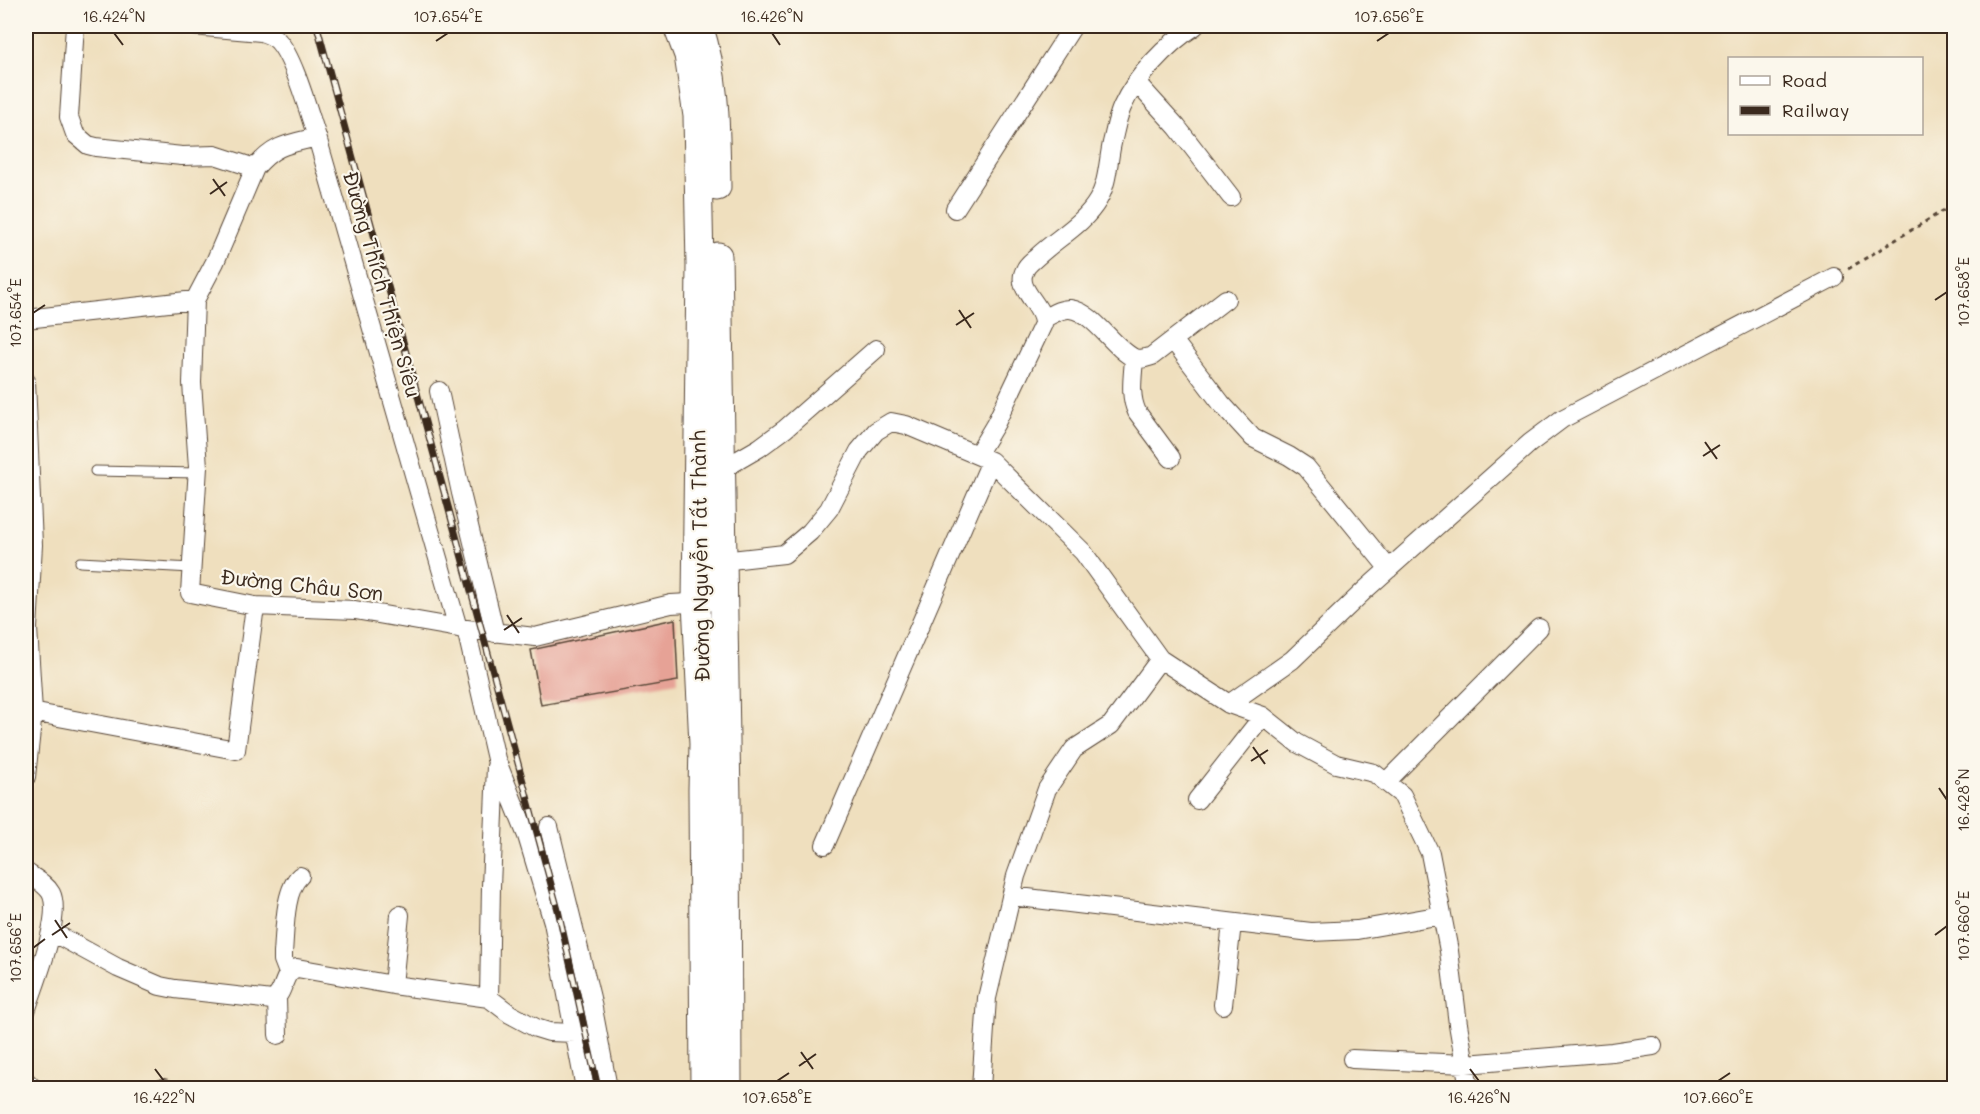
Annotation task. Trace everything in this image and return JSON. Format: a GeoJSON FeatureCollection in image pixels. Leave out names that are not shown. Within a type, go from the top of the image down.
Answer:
{"type":"FeatureCollection","features":[{"type":"Feature","properties":{"kind":"main road","name":"Đường Nguyễn Tất Thành"},"geometry":{"type":"LineString","coordinates":[[677,26],[688,55],[697,116],[700,266],[696,602],[703,744],[704,1088]]}},
{"type":"Feature","properties":{"kind":"main road","name":"Đường Nguyễn Tất Thành"},"geometry":{"type":"LineString","coordinates":[[699,26],[706,46],[716,103],[728,813],[728,1089]]}},
{"type":"Feature","properties":{"kind":"street"},"geometry":{"type":"LineString","coordinates":[[75,26],[69,117],[71,127],[81,140],[96,147],[128,151],[182,156],[215,155],[255,168]]}},
{"type":"Feature","properties":{"kind":"street","name":"Đường Thích Thiện Siêu"},"geometry":{"type":"LineString","coordinates":[[192,26],[261,32],[272,36],[279,42],[290,60],[317,137],[462,628],[496,759]]}},
{"type":"Feature","properties":{"kind":"street"},"geometry":{"type":"LineString","coordinates":[[955,208],[1072,26]]}},
{"type":"Feature","properties":{"kind":"street"},"geometry":{"type":"LineString","coordinates":[[825,845],[1001,413],[1040,332],[1043,319],[1026,290],[1024,270],[1044,250],[1082,220],[1099,200],[1106,178],[1118,118],[1126,98],[1171,43],[1195,26]]}},
{"type":"Feature","properties":{"kind":"street"},"geometry":{"type":"LineString","coordinates":[[1137,83],[1177,127],[1232,197]]}},
{"type":"Feature","properties":{"kind":"street"},"geometry":{"type":"LineString","coordinates":[[26,319],[195,300],[215,262],[255,168],[265,156],[278,147],[317,137]]}},
{"type":"Feature","properties":{"kind":"street"},"geometry":{"type":"LineString","coordinates":[[1229,704],[1292,660],[1383,562],[1530,443],[1562,420],[1833,277]]}},
{"type":"Feature","properties":{"kind":"street"},"geometry":{"type":"LineString","coordinates":[[1043,319],[1059,311],[1072,309],[1091,321],[1134,358],[1146,359],[1226,299]]}},
{"type":"Feature","properties":{"kind":"street","name":"Đường Châu Sơn"},"geometry":{"type":"LineString","coordinates":[[195,300],[192,383],[198,473],[190,593],[255,606],[355,610],[495,633],[535,637],[671,604],[723,601]]}},
{"type":"Feature","properties":{"kind":"street"},"geometry":{"type":"LineString","coordinates":[[1173,340],[1221,403],[1253,438],[1299,461],[1383,562]]}},
{"type":"Feature","properties":{"kind":"street"},"geometry":{"type":"LineString","coordinates":[[721,470],[759,448],[785,429],[876,349]]}},
{"type":"Feature","properties":{"kind":"street"},"geometry":{"type":"LineString","coordinates":[[1134,358],[1132,396],[1134,404],[1137,412],[1171,458]]}},
{"type":"Feature","properties":{"kind":"street"},"geometry":{"type":"LineString","coordinates":[[26,381],[33,545],[28,628],[29,712],[26,777]]}},
{"type":"Feature","properties":{"kind":"street"},"geometry":{"type":"LineString","coordinates":[[439,391],[495,633]]}},
{"type":"Feature","properties":{"kind":"street"},"geometry":{"type":"LineString","coordinates":[[722,561],[784,554],[810,532],[828,509],[859,451],[876,431],[891,422],[906,425],[984,458],[1083,552],[1160,659],[1229,704],[1263,716],[1307,749],[1336,764],[1374,773],[1402,795],[1430,853],[1449,951],[1469,1089]]}},
{"type":"Feature","properties":{"kind":"street"},"geometry":{"type":"LineString","coordinates":[[29,712],[236,750],[255,606]]}},
{"type":"Feature","properties":{"kind":"street"},"geometry":{"type":"LineString","coordinates":[[1386,782],[1539,628]]}},
{"type":"Feature","properties":{"kind":"street"},"geometry":{"type":"LineString","coordinates":[[981,1089],[987,998],[1016,876],[1047,789],[1074,749],[1111,725],[1160,659]]}},
{"type":"Feature","properties":{"kind":"street"},"geometry":{"type":"LineString","coordinates":[[1197,800],[1263,716]]}},
{"type":"Feature","properties":{"kind":"street"},"geometry":{"type":"LineString","coordinates":[[489,998],[490,886],[496,759]]}},
{"type":"Feature","properties":{"kind":"street"},"geometry":{"type":"LineString","coordinates":[[496,759],[527,836],[553,922],[585,1089]]}},
{"type":"Feature","properties":{"kind":"street"},"geometry":{"type":"LineString","coordinates":[[549,827],[591,998],[608,1089]]}},
{"type":"Feature","properties":{"kind":"street"},"geometry":{"type":"LineString","coordinates":[[26,872],[47,887],[52,896],[52,932],[26,1011]]}},
{"type":"Feature","properties":{"kind":"street"},"geometry":{"type":"LineString","coordinates":[[288,973],[283,953],[289,898],[294,881],[300,876]]}},
{"type":"Feature","properties":{"kind":"street"},"geometry":{"type":"LineString","coordinates":[[1011,896],[1311,932],[1357,930],[1442,915]]}},
{"type":"Feature","properties":{"kind":"street"},"geometry":{"type":"LineString","coordinates":[[393,985],[400,915]]}},
{"type":"Feature","properties":{"kind":"street"},"geometry":{"type":"LineString","coordinates":[[1223,1005],[1232,923]]}},
{"type":"Feature","properties":{"kind":"street"},"geometry":{"type":"LineString","coordinates":[[52,932],[118,968],[160,986],[261,999],[277,998]]}},
{"type":"Feature","properties":{"kind":"street"},"geometry":{"type":"LineString","coordinates":[[278,1035],[277,998],[288,973],[297,968],[393,985],[489,998],[510,1014],[536,1028],[549,1032],[575,1033]]}},
{"type":"Feature","properties":{"kind":"street"},"geometry":{"type":"LineString","coordinates":[[1352,1059],[1466,1064],[1611,1052],[1653,1046]]}},
{"type":"Feature","properties":{"kind":"street"},"geometry":{"type":"LineString","coordinates":[[26,1081],[33,1089]]}},
{"type":"Feature","properties":{"kind":"lane"},"geometry":{"type":"LineString","coordinates":[[95,471],[198,473]]}},
{"type":"Feature","properties":{"kind":"lane"},"geometry":{"type":"LineString","coordinates":[[80,562],[192,568]]}},
{"type":"Feature","properties":{"kind":"path"},"geometry":{"type":"LineString","coordinates":[[1833,277],[1954,204]]}},
{"type":"Feature","properties":{"kind":"building"},"geometry":{"type":"Polygon","coordinates":[[[675,619],[678,681],[541,705],[531,650],[675,619]]]}},
{"type":"Feature","properties":{"kind":"railway"},"geometry":{"type":"LineString","coordinates":[[317,26],[558,910],[598,1088]]}}]}
